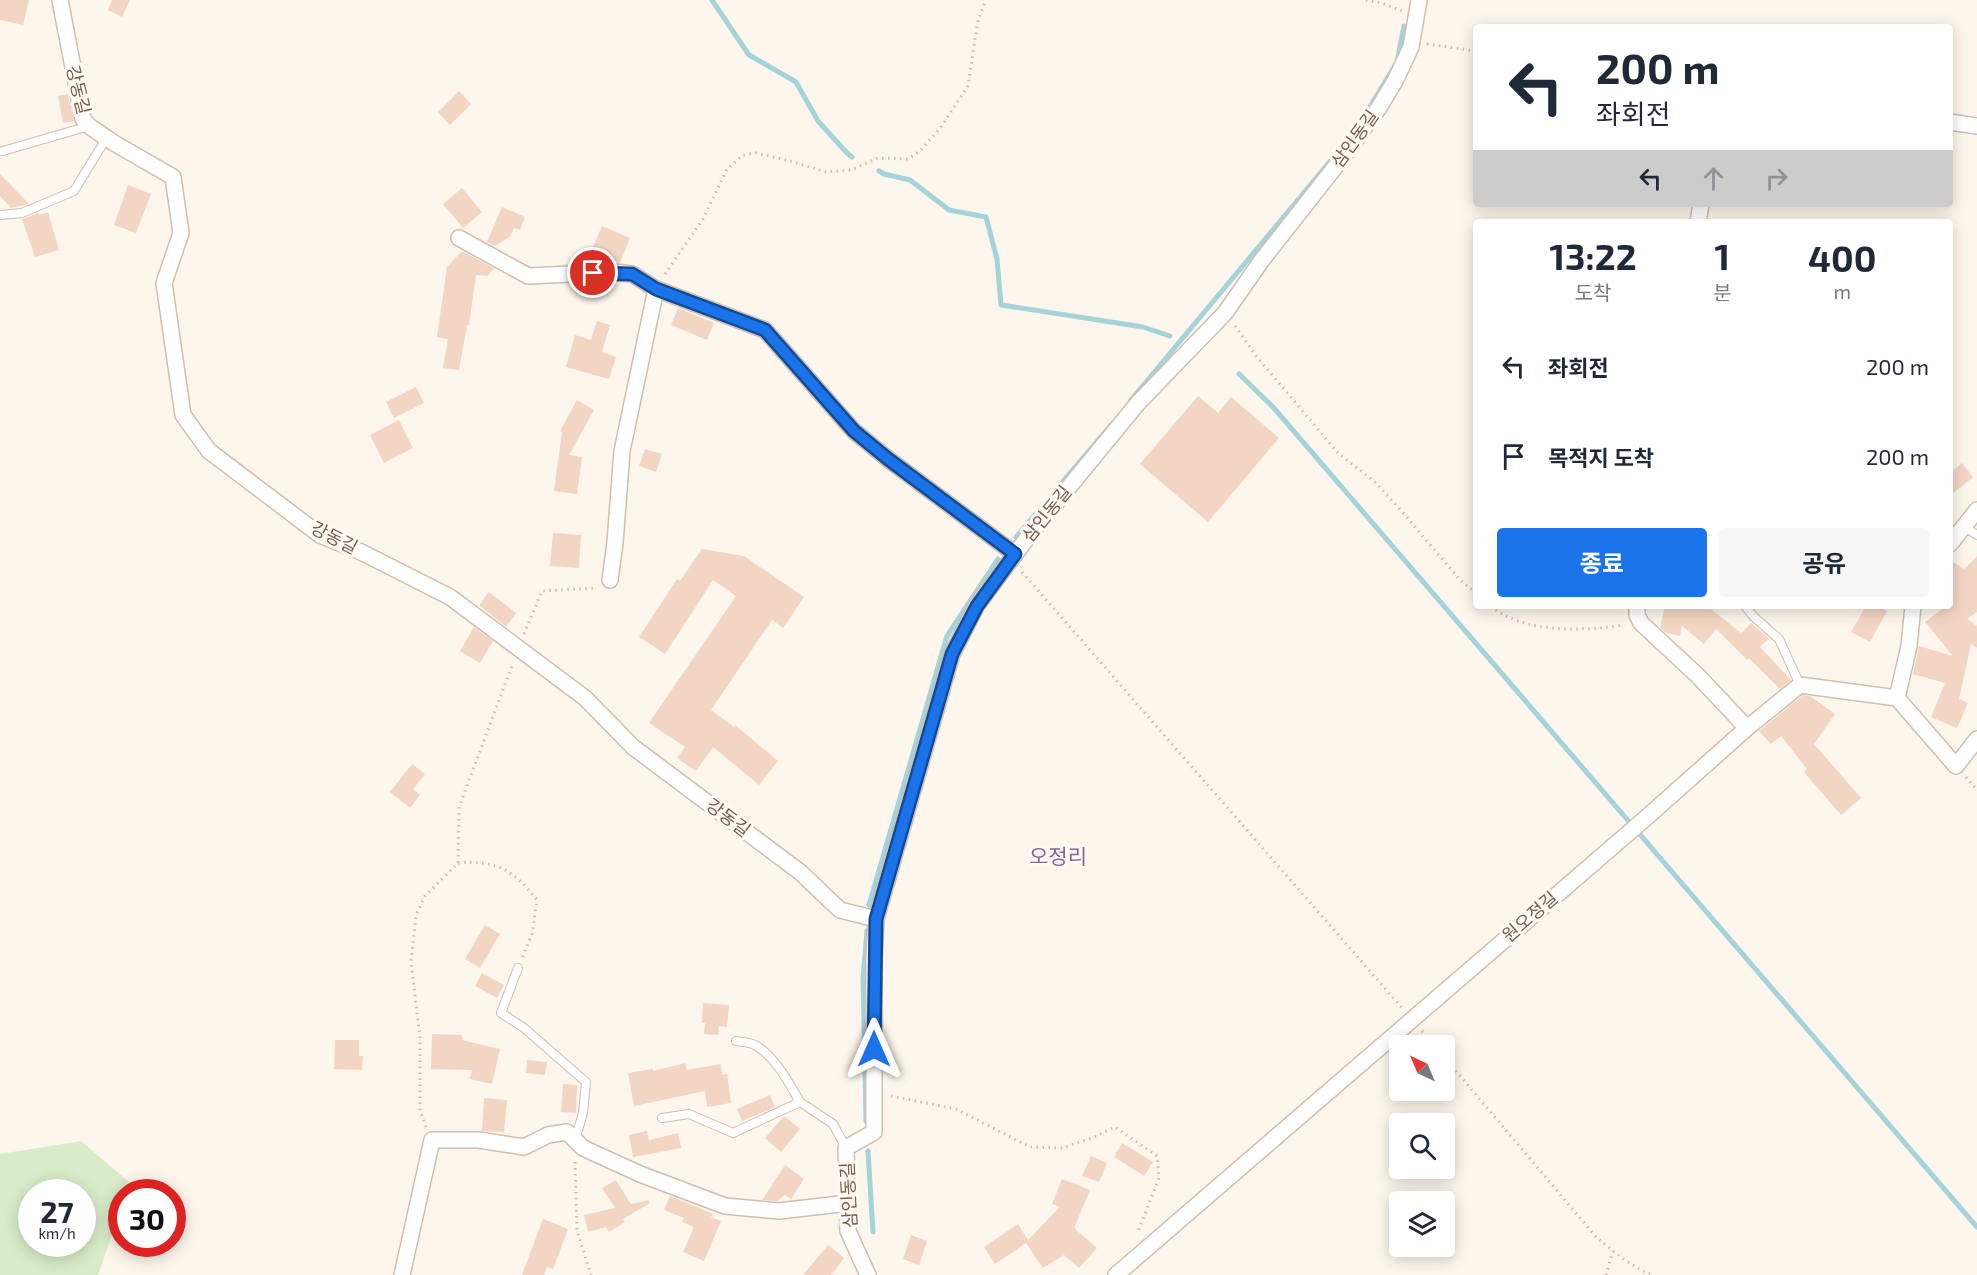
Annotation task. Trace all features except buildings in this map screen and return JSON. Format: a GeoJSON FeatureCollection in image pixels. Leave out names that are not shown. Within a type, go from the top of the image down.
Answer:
{"type":"FeatureCollection","features":[{"type":"Feature","properties":{"kind":"street","name":"강동길"},"geometry":{"type":"LineString","coordinates":[[60,0],[82,119],[89,126],[172,177],[181,233],[164,283],[183,415],[209,451],[320,535],[361,552],[450,597],[585,698],[633,747],[800,872],[840,910],[876,919]]}},
{"type":"Feature","properties":{"kind":"street","name":"삼인동길"},"geometry":{"type":"LineString","coordinates":[[868,1275],[848,1231],[846,1148],[874,1132],[876,919],[952,654],[977,606],[1012,557],[1138,403],[1225,313],[1262,260],[1378,109],[1395,81],[1412,41],[1419,0]]}},
{"type":"Feature","properties":{"kind":"street"},"geometry":{"type":"LineString","coordinates":[[1953,122],[1977,126]]}},
{"type":"Feature","properties":{"kind":"street"},"geometry":{"type":"LineString","coordinates":[[459,238],[528,276],[614,272],[632,274],[656,289],[765,330],[854,431],[1012,557]]}},
{"type":"Feature","properties":{"kind":"street"},"geometry":{"type":"LineString","coordinates":[[610,580],[622,451],[656,289]]}},
{"type":"Feature","properties":{"kind":"street"},"geometry":{"type":"LineString","coordinates":[[1953,540],[1977,510]]}},
{"type":"Feature","properties":{"kind":"street"},"geometry":{"type":"LineString","coordinates":[[1637,609],[1641,623],[1698,676],[1748,728]]}},
{"type":"Feature","properties":{"kind":"street"},"geometry":{"type":"LineString","coordinates":[[1897,698],[1909,646],[1910,609]]}},
{"type":"Feature","properties":{"kind":"street"},"geometry":{"type":"LineString","coordinates":[[1800,685],[1897,698],[1956,766],[1977,739]]}},
{"type":"Feature","properties":{"kind":"street","name":"원오정길"},"geometry":{"type":"LineString","coordinates":[[1116,1275],[1800,685]]}},
{"type":"Feature","properties":{"kind":"street"},"geometry":{"type":"LineString","coordinates":[[402,1275],[432,1140],[479,1140],[524,1147],[548,1135],[567,1132],[583,1148],[640,1174],[725,1206],[779,1210],[848,1203]]}},
{"type":"Feature","properties":{"kind":"lane"},"geometry":{"type":"LineString","coordinates":[[3,151],[89,126]]}},
{"type":"Feature","properties":{"kind":"lane"},"geometry":{"type":"LineString","coordinates":[[0,215],[21,213],[74,191],[107,137]]}},
{"type":"Feature","properties":{"kind":"lane"},"geometry":{"type":"LineString","coordinates":[[1963,526],[1977,535]]}},
{"type":"Feature","properties":{"kind":"lane"},"geometry":{"type":"LineString","coordinates":[[1747,609],[1779,639],[1800,685]]}},
{"type":"Feature","properties":{"kind":"lane"},"geometry":{"type":"LineString","coordinates":[[518,968],[501,1013],[524,1028],[586,1082],[583,1113],[574,1140]]}},
{"type":"Feature","properties":{"kind":"lane"},"geometry":{"type":"LineString","coordinates":[[736,1041],[754,1044],[771,1058],[791,1085],[800,1102],[833,1124],[846,1148]]}},
{"type":"Feature","properties":{"kind":"lane"},"geometry":{"type":"LineString","coordinates":[[662,1118],[689,1114],[734,1133],[800,1102]]}},
{"type":"Feature","properties":{"kind":"path"},"geometry":{"type":"LineString","coordinates":[[656,289],[703,219],[727,169],[743,154],[756,153],[826,172],[851,170],[878,158],[908,159],[920,151],[940,127],[968,86],[978,20],[986,0]]}},
{"type":"Feature","properties":{"kind":"path"},"geometry":{"type":"LineString","coordinates":[[1366,0],[1381,3],[1417,17]]}},
{"type":"Feature","properties":{"kind":"path"},"geometry":{"type":"LineString","coordinates":[[1412,41],[1473,51]]}},
{"type":"Feature","properties":{"kind":"path"},"geometry":{"type":"LineString","coordinates":[[1225,313],[1257,357],[1338,453],[1375,482],[1460,580],[1473,591]]}},
{"type":"Feature","properties":{"kind":"path"},"geometry":{"type":"LineString","coordinates":[[1012,557],[1425,1035]]}},
{"type":"Feature","properties":{"kind":"path"},"geometry":{"type":"LineString","coordinates":[[458,863],[459,807],[518,647],[542,591],[594,589],[610,580]]}},
{"type":"Feature","properties":{"kind":"path"},"geometry":{"type":"LineString","coordinates":[[1494,609],[1500,614],[1532,626],[1595,629],[1641,623]]}},
{"type":"Feature","properties":{"kind":"path"},"geometry":{"type":"LineString","coordinates":[[430,1143],[420,1110],[420,1038],[411,962],[416,915],[425,896],[458,863],[471,862],[499,866],[522,882],[537,900],[532,934],[518,968]]}},
{"type":"Feature","properties":{"kind":"path"},"geometry":{"type":"LineString","coordinates":[[1455,1070],[1597,1238],[1646,1273],[1653,1275]]}},
{"type":"Feature","properties":{"kind":"path"},"geometry":{"type":"LineString","coordinates":[[874,1093],[956,1109],[1030,1147],[1062,1148],[1115,1127],[1157,1156],[1159,1178],[1136,1236]]}},
{"type":"Feature","properties":{"kind":"path"},"geometry":{"type":"LineString","coordinates":[[574,1140],[577,1231],[591,1275]]}},
{"type":"Feature","properties":{"kind":"path"},"geometry":{"type":"LineString","coordinates":[[1606,1275],[1613,1251]]}},
{"type":"Feature","properties":{"kind":"green space"},"geometry":{"type":"Polygon","coordinates":[[[81,1141],[125,1179],[108,1179],[108,1246],[98,1275],[0,1275],[0,1154],[81,1141]]]}},
{"type":"Feature","properties":{"kind":"waterway"},"geometry":{"type":"LineString","coordinates":[[712,0],[749,55],[796,82],[818,121],[852,157]]}},
{"type":"Feature","properties":{"kind":"waterway"},"geometry":{"type":"LineString","coordinates":[[1365,115],[1397,62],[1404,26]]}},
{"type":"Feature","properties":{"kind":"waterway"},"geometry":{"type":"LineString","coordinates":[[1131,400],[1342,147]]}},
{"type":"Feature","properties":{"kind":"waterway"},"geometry":{"type":"LineString","coordinates":[[879,171],[910,180],[949,210],[986,217],[997,259],[1001,305],[1143,327],[1170,336]]}},
{"type":"Feature","properties":{"kind":"waterway"},"geometry":{"type":"LineString","coordinates":[[1239,374],[1273,407],[1977,1227]]}},
{"type":"Feature","properties":{"kind":"waterway"},"geometry":{"type":"LineString","coordinates":[[1016,537],[1110,426]]}},
{"type":"Feature","properties":{"kind":"waterway"},"geometry":{"type":"LineString","coordinates":[[869,905],[947,636],[998,559]]}},
{"type":"Feature","properties":{"kind":"waterway"},"geometry":{"type":"LineString","coordinates":[[866,1121],[863,978],[867,931]]}},
{"type":"Feature","properties":{"kind":"waterway"},"geometry":{"type":"LineString","coordinates":[[868,1151],[873,1232]]}},
{"type":"Feature","properties":{"kind":"district","name":"오정리"},"geometry":{"type":"Point","coordinates":[1058,857]}},
{"type":"Feature","properties":{"kind":"route"},"geometry":{"type":"LineString","coordinates":[[593,273],[632,274],[656,289],[765,330],[854,431],[1015,554],[977,606],[952,654],[876,919],[874,1049]]}}]}
